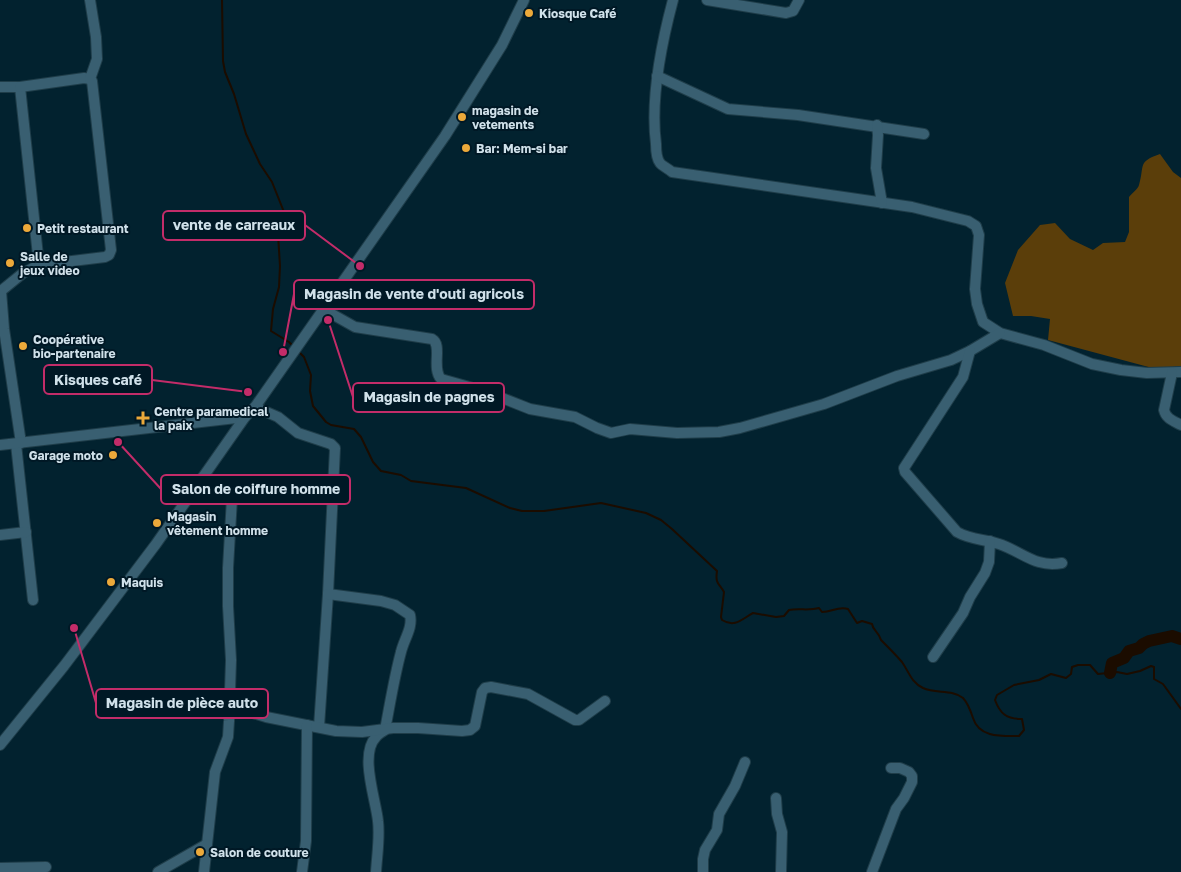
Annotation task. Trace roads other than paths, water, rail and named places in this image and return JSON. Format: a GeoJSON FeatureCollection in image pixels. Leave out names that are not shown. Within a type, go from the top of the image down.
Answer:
{"type":"FeatureCollection","features":[{"type":"Feature","properties":{"kind":"street"},"geometry":{"type":"LineString","coordinates":[[33,600],[19,444],[2,329],[0,287],[39,266],[109,255],[92,81],[90,79],[96,59],[96,37],[90,0]]}},
{"type":"Feature","properties":{"kind":"street"},"geometry":{"type":"LineString","coordinates":[[0,744],[108,608],[156,544],[245,416],[255,407],[445,136],[502,45],[524,0]]}},
{"type":"Feature","properties":{"kind":"street"},"geometry":{"type":"LineString","coordinates":[[672,0],[664,34],[658,76],[654,128],[660,163],[672,172],[912,207],[968,221],[976,226],[979,235],[976,289],[977,304],[983,322],[1000,334],[1044,345],[1092,364],[1147,373],[1176,372],[1164,410],[1168,418],[1181,425]]}},
{"type":"Feature","properties":{"kind":"street"},"geometry":{"type":"LineString","coordinates":[[707,0],[786,13],[793,11],[799,0]]}},
{"type":"Feature","properties":{"kind":"street"},"geometry":{"type":"LineString","coordinates":[[658,76],[728,109],[798,115],[877,125],[924,134]]}},
{"type":"Feature","properties":{"kind":"street"},"geometry":{"type":"LineString","coordinates":[[0,87],[20,87],[84,78],[90,79]]}},
{"type":"Feature","properties":{"kind":"street"},"geometry":{"type":"LineString","coordinates":[[20,87],[39,266]]}},
{"type":"Feature","properties":{"kind":"street"},"geometry":{"type":"LineString","coordinates":[[877,125],[876,168],[882,203]]}},
{"type":"Feature","properties":{"kind":"street"},"geometry":{"type":"LineString","coordinates":[[323,310],[355,327],[436,341],[437,373],[441,379],[487,392],[530,409],[575,417],[612,433],[630,429],[699,433],[740,428],[824,404],[897,376],[951,360],[1000,334]]}},
{"type":"Feature","properties":{"kind":"street"},"geometry":{"type":"LineString","coordinates":[[970,351],[968,365],[963,376],[904,470],[957,532],[967,538],[1000,544],[1041,564],[1062,563]]}},
{"type":"Feature","properties":{"kind":"street"},"geometry":{"type":"LineString","coordinates":[[255,407],[278,417],[298,433],[331,444],[335,448],[319,727]]}},
{"type":"Feature","properties":{"kind":"street"},"geometry":{"type":"LineString","coordinates":[[0,445],[245,416]]}},
{"type":"Feature","properties":{"kind":"street"},"geometry":{"type":"LineString","coordinates":[[202,478],[230,493],[232,498],[228,606],[231,660],[228,737],[215,772],[204,872]]}},
{"type":"Feature","properties":{"kind":"street"},"geometry":{"type":"LineString","coordinates":[[0,535],[26,532]]}},
{"type":"Feature","properties":{"kind":"street"},"geometry":{"type":"LineString","coordinates":[[933,657],[963,613],[970,597],[985,573],[989,562],[990,541]]}},
{"type":"Feature","properties":{"kind":"street"},"geometry":{"type":"LineString","coordinates":[[328,594],[381,601],[395,605],[410,615],[411,626],[401,651],[385,730],[375,737],[369,756],[371,784],[378,825],[376,872]]}},
{"type":"Feature","properties":{"kind":"street"},"geometry":{"type":"LineString","coordinates":[[230,706],[307,725],[351,732],[418,728],[462,731],[470,730],[475,726],[484,688],[491,687],[528,694],[574,720],[579,720],[605,701]]}},
{"type":"Feature","properties":{"kind":"street"},"geometry":{"type":"LineString","coordinates":[[302,872],[306,840],[307,725]]}},
{"type":"Feature","properties":{"kind":"street"},"geometry":{"type":"LineString","coordinates":[[702,872],[702,859],[717,830],[720,814],[745,762]]}},
{"type":"Feature","properties":{"kind":"street"},"geometry":{"type":"LineString","coordinates":[[872,872],[896,809],[912,782],[912,776],[909,772],[891,768]]}},
{"type":"Feature","properties":{"kind":"street"},"geometry":{"type":"LineString","coordinates":[[776,798],[777,814],[782,832],[781,872]]}},
{"type":"Feature","properties":{"kind":"street"},"geometry":{"type":"LineString","coordinates":[[158,872],[207,844]]}},
{"type":"Feature","properties":{"kind":"street"},"geometry":{"type":"LineString","coordinates":[[0,868],[46,867]]}},
{"type":"Feature","properties":{"kind":"waterway"},"geometry":{"type":"LineString","coordinates":[[222,0],[223,61],[225,72],[246,134],[260,164],[272,182],[284,212],[283,224],[278,234],[279,287],[273,309],[271,331],[292,345]]}},
{"type":"Feature","properties":{"kind":"waterway"},"geometry":{"type":"LineString","coordinates":[[298,351],[304,357],[311,375],[310,391],[313,406],[326,422],[331,425],[354,429],[361,437],[373,462],[381,471],[401,475],[411,481],[466,488],[510,508],[522,511],[544,511],[601,503],[646,513],[661,520],[717,571],[717,581],[724,592],[722,620],[735,623],[753,613],[776,617],[784,616],[789,610],[793,609],[819,608],[822,612],[841,608],[848,609],[857,623],[862,621],[872,624],[881,640],[902,662],[919,686],[928,690],[959,695],[968,705],[976,725],[986,732],[999,736],[1019,736],[1024,730],[1022,719],[1008,717],[999,709],[995,700],[997,695],[1014,685],[1039,680],[1051,674],[1066,678],[1071,674],[1072,667],[1078,665],[1090,665],[1098,674],[1117,672],[1127,674],[1151,666],[1154,667],[1154,679],[1163,684],[1181,709]]}},
{"type":"Feature","properties":{"kind":"waterway"},"geometry":{"type":"LineString","coordinates":[[1110,673],[1112,663],[1124,658],[1129,651],[1139,648],[1149,641],[1172,636],[1181,639]]}},
{"type":"Feature","properties":{"kind":"place","name":"Kiosque Café"},"geometry":{"type":"Point","coordinates":[529,13]}},
{"type":"Feature","properties":{"kind":"place","name":"magasin de vetements"},"geometry":{"type":"Point","coordinates":[462,117]}},
{"type":"Feature","properties":{"kind":"place","name":"Bar: Mem-si bar"},"geometry":{"type":"Point","coordinates":[466,148]}},
{"type":"Feature","properties":{"kind":"place","name":"Petit restaurant"},"geometry":{"type":"Point","coordinates":[27,228]}},
{"type":"Feature","properties":{"kind":"place","name":"Salle de jeux video"},"geometry":{"type":"Point","coordinates":[10,263]}},
{"type":"Feature","properties":{"kind":"place","name":"vente de carreaux"},"geometry":{"type":"Point","coordinates":[360,266]}},
{"type":"Feature","properties":{"kind":"place","name":"Magasin de pagnes"},"geometry":{"type":"Point","coordinates":[328,320]}},
{"type":"Feature","properties":{"kind":"place","name":"Coopérative bio-partenaire"},"geometry":{"type":"Point","coordinates":[23,346]}},
{"type":"Feature","properties":{"kind":"place","name":"Magasin de vente d'outi agricols"},"geometry":{"type":"Point","coordinates":[283,352]}},
{"type":"Feature","properties":{"kind":"place","name":"Kisques café"},"geometry":{"type":"Point","coordinates":[248,392]}},
{"type":"Feature","properties":{"kind":"place","name":"Centre paramedical la paix"},"geometry":{"type":"Point","coordinates":[143,418]}},
{"type":"Feature","properties":{"kind":"place","name":"Salon de coiffure homme"},"geometry":{"type":"Point","coordinates":[118,442]}},
{"type":"Feature","properties":{"kind":"place","name":"Garage moto"},"geometry":{"type":"Point","coordinates":[113,455]}},
{"type":"Feature","properties":{"kind":"place","name":"Magasin vêtement homme"},"geometry":{"type":"Point","coordinates":[157,523]}},
{"type":"Feature","properties":{"kind":"place","name":"Maquis"},"geometry":{"type":"Point","coordinates":[111,582]}},
{"type":"Feature","properties":{"kind":"place","name":"Magasin de pièce auto"},"geometry":{"type":"Point","coordinates":[74,628]}},
{"type":"Feature","properties":{"kind":"place","name":"Salon de couture"},"geometry":{"type":"Point","coordinates":[200,852]}}]}
